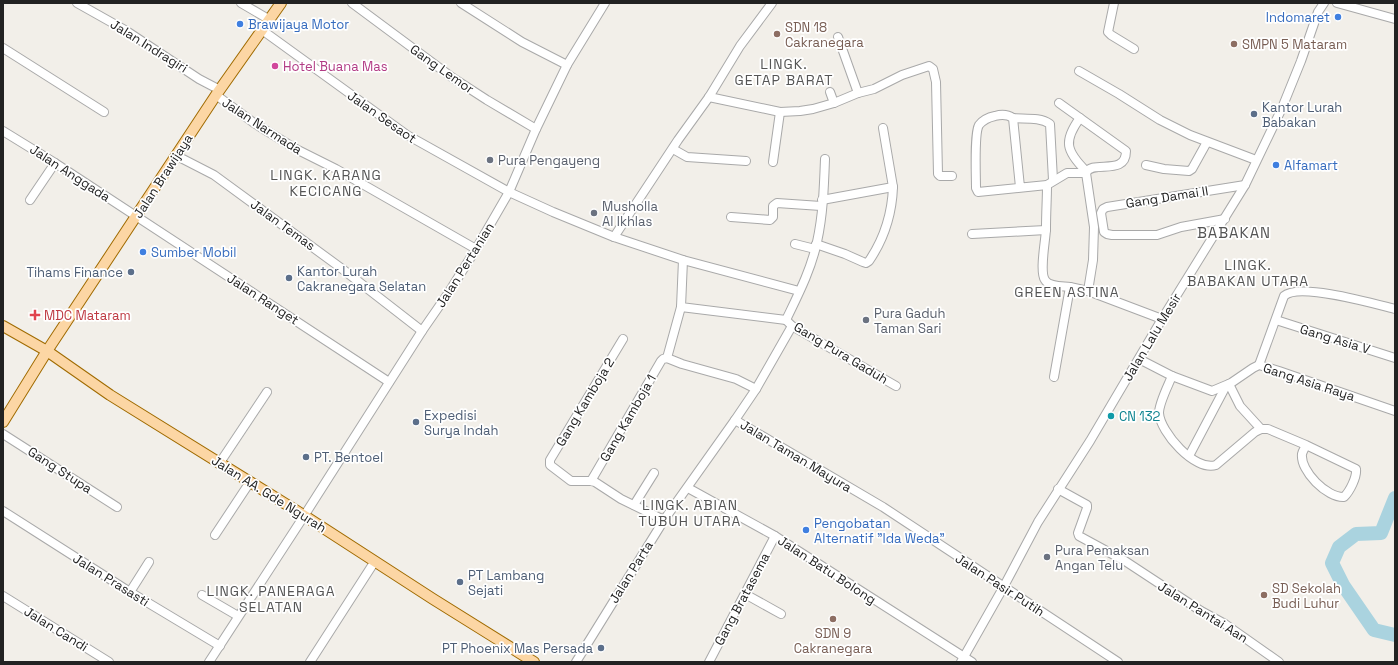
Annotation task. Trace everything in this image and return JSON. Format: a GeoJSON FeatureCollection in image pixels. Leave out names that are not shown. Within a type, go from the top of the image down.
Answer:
{"type":"FeatureCollection","features":[{"type":"Feature","properties":{"kind":"main road","name":"Jalan Brawijaya"},"geometry":{"type":"LineString","coordinates":[[3,422],[47,351],[136,216],[218,93],[281,3]]}},
{"type":"Feature","properties":{"kind":"main road","name":"Jalan AA. Gde Ngurah"},"geometry":{"type":"LineString","coordinates":[[3,326],[47,351],[110,395],[534,662]]}},
{"type":"Feature","properties":{"kind":"street","name":"Jalan Indragiri"},"geometry":{"type":"LineString","coordinates":[[77,3],[125,30],[218,93]]}},
{"type":"Feature","properties":{"kind":"street"},"geometry":{"type":"LineString","coordinates":[[241,3],[270,20]]}},
{"type":"Feature","properties":{"kind":"street","name":"Gang Lemor"},"geometry":{"type":"LineString","coordinates":[[352,3],[453,78],[536,129]]}},
{"type":"Feature","properties":{"kind":"street"},"geometry":{"type":"LineString","coordinates":[[461,3],[522,42],[566,65]]}},
{"type":"Feature","properties":{"kind":"street"},"geometry":{"type":"LineString","coordinates":[[614,236],[709,97],[740,46],[772,3]]}},
{"type":"Feature","properties":{"kind":"street"},"geometry":{"type":"LineString","coordinates":[[1114,3],[1108,32],[1134,49]]}},
{"type":"Feature","properties":{"kind":"street","name":"Jalan Lalu Mesir"},"geometry":{"type":"LineString","coordinates":[[962,659],[1004,588],[1038,522],[1090,440],[1162,318],[1225,219],[1244,185],[1282,108],[1301,61],[1318,12],[1324,3]]}},
{"type":"Feature","properties":{"kind":"street"},"geometry":{"type":"LineString","coordinates":[[1337,3],[1395,18]]}},
{"type":"Feature","properties":{"kind":"street","name":"Jalan Pertanian"},"geometry":{"type":"LineString","coordinates":[[209,662],[476,249],[509,192],[566,65],[601,4]]}},
{"type":"Feature","properties":{"kind":"street","name":"Jalan Sesaot"},"geometry":{"type":"LineString","coordinates":[[262,30],[407,135],[509,192],[553,212],[614,236],[683,260],[799,291]]}},
{"type":"Feature","properties":{"kind":"street"},"geometry":{"type":"LineString","coordinates":[[838,37],[858,93]]}},
{"type":"Feature","properties":{"kind":"street"},"geometry":{"type":"LineString","coordinates":[[3,48],[104,112]]}},
{"type":"Feature","properties":{"kind":"street"},"geometry":{"type":"LineString","coordinates":[[709,97],[780,112],[813,109],[874,89],[902,75],[929,66],[933,69],[936,82],[938,174],[942,176],[952,176]]}},
{"type":"Feature","properties":{"kind":"street"},"geometry":{"type":"LineString","coordinates":[[1079,70],[1160,120],[1207,142],[1256,160]]}},
{"type":"Feature","properties":{"kind":"street"},"geometry":{"type":"LineString","coordinates":[[830,92],[834,103]]}},
{"type":"Feature","properties":{"kind":"street","name":"Jalan Narmada"},"geometry":{"type":"LineString","coordinates":[[218,93],[254,123],[296,149],[336,169],[476,249]]}},
{"type":"Feature","properties":{"kind":"street"},"geometry":{"type":"LineString","coordinates":[[1059,102],[1126,151],[1123,160],[1117,165],[1091,168],[1086,172],[1067,173],[1050,183],[978,192],[976,188],[977,130],[985,120],[1004,114],[1013,118],[1042,120],[1050,124],[1050,183],[1043,277],[1048,283],[1070,286],[1088,291],[1162,318]]}},
{"type":"Feature","properties":{"kind":"street"},"geometry":{"type":"LineString","coordinates":[[773,162],[780,112]]}},
{"type":"Feature","properties":{"kind":"street"},"geometry":{"type":"LineString","coordinates":[[1013,118],[1020,187]]}},
{"type":"Feature","properties":{"kind":"street"},"geometry":{"type":"LineString","coordinates":[[1080,118],[1070,134],[1069,146],[1074,157],[1086,172],[1094,227],[1094,260],[1088,291]]}},
{"type":"Feature","properties":{"kind":"street"},"geometry":{"type":"LineString","coordinates":[[795,244],[845,254],[866,263],[868,261],[881,239],[887,225],[892,201],[893,187],[883,128]]}},
{"type":"Feature","properties":{"kind":"street","name":"Jalan Anggada"},"geometry":{"type":"LineString","coordinates":[[3,131],[136,216]]}},
{"type":"Feature","properties":{"kind":"street"},"geometry":{"type":"LineString","coordinates":[[1146,165],[1164,169],[1189,171],[1192,169],[1207,142]]}},
{"type":"Feature","properties":{"kind":"street"},"geometry":{"type":"LineString","coordinates":[[673,149],[688,157],[746,161]]}},
{"type":"Feature","properties":{"kind":"street","name":"Jalan Temas"},"geometry":{"type":"LineString","coordinates":[[177,156],[214,175],[341,268],[422,331]]}},
{"type":"Feature","properties":{"kind":"street"},"geometry":{"type":"LineString","coordinates":[[735,420],[756,389],[789,323],[799,291],[808,270],[815,247],[822,203],[825,159]]}},
{"type":"Feature","properties":{"kind":"street"},"geometry":{"type":"LineString","coordinates":[[30,200],[55,163]]}},
{"type":"Feature","properties":{"kind":"street","name":"Gang Damai II"},"geometry":{"type":"LineString","coordinates":[[1225,219],[1181,227],[1157,235],[1107,234],[1104,232],[1102,212],[1103,209],[1107,207],[1244,185]]}},
{"type":"Feature","properties":{"kind":"street"},"geometry":{"type":"LineString","coordinates":[[731,217],[770,220],[773,218],[773,206],[778,203],[822,203],[893,187]]}},
{"type":"Feature","properties":{"kind":"street","name":"Jalan Ranget"},"geometry":{"type":"LineString","coordinates":[[136,216],[389,382]]}},
{"type":"Feature","properties":{"kind":"street"},"geometry":{"type":"LineString","coordinates":[[972,234],[1046,230]]}},
{"type":"Feature","properties":{"kind":"street"},"geometry":{"type":"LineString","coordinates":[[683,260],[681,306],[667,358],[682,364],[736,379],[756,389]]}},
{"type":"Feature","properties":{"kind":"street"},"geometry":{"type":"LineString","coordinates":[[1054,377],[1070,286]]}},
{"type":"Feature","properties":{"kind":"street"},"geometry":{"type":"LineString","coordinates":[[1259,365],[1284,296],[1289,292],[1319,293],[1365,301],[1395,309]]}},
{"type":"Feature","properties":{"kind":"street"},"geometry":{"type":"LineString","coordinates":[[681,306],[789,323]]}},
{"type":"Feature","properties":{"kind":"street","name":"Gang Asia V"},"geometry":{"type":"LineString","coordinates":[[1276,320],[1395,358]]}},
{"type":"Feature","properties":{"kind":"street","name":"Gang Pura Gaduh"},"geometry":{"type":"LineString","coordinates":[[789,323],[896,386]]}},
{"type":"Feature","properties":{"kind":"street","name":"Gang Kamboja 2"},"geometry":{"type":"LineString","coordinates":[[591,481],[571,481],[550,465],[550,460],[623,338]]}},
{"type":"Feature","properties":{"kind":"street","name":"Gang Kamboja 1"},"geometry":{"type":"LineString","coordinates":[[591,481],[661,361],[667,358]]}},
{"type":"Feature","properties":{"kind":"street","name":"Gang Asia Raya"},"geometry":{"type":"LineString","coordinates":[[1139,359],[1172,376],[1212,391],[1227,385],[1259,365],[1395,411]]}},
{"type":"Feature","properties":{"kind":"street"},"geometry":{"type":"LineString","coordinates":[[1172,376],[1160,409],[1160,421],[1178,447],[1204,466],[1216,465],[1255,432],[1261,429],[1273,430],[1306,445],[1356,469],[1351,486],[1344,497],[1337,497],[1322,489],[1305,467],[1302,454],[1306,445]]}},
{"type":"Feature","properties":{"kind":"street"},"geometry":{"type":"LineString","coordinates":[[1189,456],[1227,385]]}},
{"type":"Feature","properties":{"kind":"street"},"geometry":{"type":"LineString","coordinates":[[1227,385],[1240,406],[1261,429]]}},
{"type":"Feature","properties":{"kind":"street"},"geometry":{"type":"LineString","coordinates":[[219,464],[267,392]]}},
{"type":"Feature","properties":{"kind":"street","name":"Jalan Taman Mayura"},"geometry":{"type":"LineString","coordinates":[[689,486],[735,420],[883,507]]}},
{"type":"Feature","properties":{"kind":"street","name":"Gang Stupa"},"geometry":{"type":"LineString","coordinates":[[3,434],[116,507]]}},
{"type":"Feature","properties":{"kind":"street"},"geometry":{"type":"LineString","coordinates":[[634,505],[654,473]]}},
{"type":"Feature","properties":{"kind":"street"},"geometry":{"type":"LineString","coordinates":[[591,481],[621,499],[664,520]]}},
{"type":"Feature","properties":{"kind":"street"},"geometry":{"type":"LineString","coordinates":[[215,535],[250,482]]}},
{"type":"Feature","properties":{"kind":"street","name":"Jalan Parta"},"geometry":{"type":"LineString","coordinates":[[576,662],[664,520],[689,486]]}},
{"type":"Feature","properties":{"kind":"street","name":"Jalan Batu Bolong"},"geometry":{"type":"LineString","coordinates":[[689,486],[775,536],[962,659],[972,662]]}},
{"type":"Feature","properties":{"kind":"street","name":"Jalan Pantai Aan"},"geometry":{"type":"LineString","coordinates":[[1058,490],[1087,505],[1078,533],[1079,536],[1125,561],[1201,611],[1231,628],[1279,662]]}},
{"type":"Feature","properties":{"kind":"street","name":"Jalan Pasir Putih"},"geometry":{"type":"LineString","coordinates":[[883,507],[1118,662]]}},
{"type":"Feature","properties":{"kind":"street","name":"Jalan Prasasti"},"geometry":{"type":"LineString","coordinates":[[3,511],[130,592],[220,646]]}},
{"type":"Feature","properties":{"kind":"street","name":"Gang Bratasema"},"geometry":{"type":"LineString","coordinates":[[709,662],[775,536]]}},
{"type":"Feature","properties":{"kind":"street"},"geometry":{"type":"LineString","coordinates":[[310,662],[375,561]]}},
{"type":"Feature","properties":{"kind":"street"},"geometry":{"type":"LineString","coordinates":[[130,592],[149,562]]}},
{"type":"Feature","properties":{"kind":"street"},"geometry":{"type":"LineString","coordinates":[[745,594],[781,614]]}},
{"type":"Feature","properties":{"kind":"street"},"geometry":{"type":"LineString","coordinates":[[202,595],[238,616]]}},
{"type":"Feature","properties":{"kind":"street","name":"Jalan Candi"},"geometry":{"type":"LineString","coordinates":[[3,596],[109,662]]}},
{"type":"Feature","properties":{"kind":"waterway"},"geometry":{"type":"LineString","coordinates":[[1395,498],[1381,533],[1356,534],[1339,547],[1332,563],[1343,585],[1374,630],[1395,635]]}},
{"type":"Feature","properties":{"kind":"place","name":"Indomaret"},"geometry":{"type":"Point","coordinates":[1338,17]}},
{"type":"Feature","properties":{"kind":"place","name":"Brawijaya Motor"},"geometry":{"type":"Point","coordinates":[240,24]}},
{"type":"Feature","properties":{"kind":"place","name":"SDN 18 Cakranegara"},"geometry":{"type":"Point","coordinates":[777,34]}},
{"type":"Feature","properties":{"kind":"place","name":"SMPN 5 Mataram"},"geometry":{"type":"Point","coordinates":[1234,44]}},
{"type":"Feature","properties":{"kind":"place","name":"Hotel Buana Mas"},"geometry":{"type":"Point","coordinates":[275,66]}},
{"type":"Feature","properties":{"kind":"place","name":"Kantor Lurah Babakan"},"geometry":{"type":"Point","coordinates":[1254,114]}},
{"type":"Feature","properties":{"kind":"place","name":"Pura Pengayeng"},"geometry":{"type":"Point","coordinates":[490,160]}},
{"type":"Feature","properties":{"kind":"place","name":"Alfamart"},"geometry":{"type":"Point","coordinates":[1276,165]}},
{"type":"Feature","properties":{"kind":"place","name":"Musholla Al Ikhlas"},"geometry":{"type":"Point","coordinates":[594,213]}},
{"type":"Feature","properties":{"kind":"place","name":"Sumber Mobil"},"geometry":{"type":"Point","coordinates":[143,252]}},
{"type":"Feature","properties":{"kind":"place","name":"Tihams Finance"},"geometry":{"type":"Point","coordinates":[131,272]}},
{"type":"Feature","properties":{"kind":"place","name":"Kantor Lurah Cakranegara Selatan"},"geometry":{"type":"Point","coordinates":[289,278]}},
{"type":"Feature","properties":{"kind":"place","name":"MDC Mataram"},"geometry":{"type":"Point","coordinates":[35,315]}},
{"type":"Feature","properties":{"kind":"place","name":"Pura Gaduh Taman Sari"},"geometry":{"type":"Point","coordinates":[866,320]}},
{"type":"Feature","properties":{"kind":"place","name":"CN 132"},"geometry":{"type":"Point","coordinates":[1111,416]}},
{"type":"Feature","properties":{"kind":"place","name":"Expedisi Surya Indah"},"geometry":{"type":"Point","coordinates":[416,422]}},
{"type":"Feature","properties":{"kind":"place","name":"PT. Bentoel"},"geometry":{"type":"Point","coordinates":[306,457]}},
{"type":"Feature","properties":{"kind":"place","name":"Pengobatan Alternatif \"Ida Weda\""},"geometry":{"type":"Point","coordinates":[806,530]}},
{"type":"Feature","properties":{"kind":"place","name":"Pura Pemaksan Angan Telu"},"geometry":{"type":"Point","coordinates":[1047,557]}},
{"type":"Feature","properties":{"kind":"place","name":"PT Lambang Sejati"},"geometry":{"type":"Point","coordinates":[460,582]}},
{"type":"Feature","properties":{"kind":"place","name":"SD Sekolah Budi Luhur"},"geometry":{"type":"Point","coordinates":[1264,595]}},
{"type":"Feature","properties":{"kind":"place","name":"SDN 9 Cakranegara"},"geometry":{"type":"Point","coordinates":[833,619]}},
{"type":"Feature","properties":{"kind":"place","name":"PT Phoenix Mas Persada"},"geometry":{"type":"Point","coordinates":[601,648]}},
{"type":"Feature","properties":{"kind":"district","name":"LINGK. GETAP BARAT"},"geometry":{"type":"Point","coordinates":[784,72]}},
{"type":"Feature","properties":{"kind":"district","name":"LINGK. KARANG KECICANG"},"geometry":{"type":"Point","coordinates":[326,184]}},
{"type":"Feature","properties":{"kind":"district","name":"BABAKAN"},"geometry":{"type":"Point","coordinates":[1234,232]}},
{"type":"Feature","properties":{"kind":"district","name":"LINGK. BABAKAN UTARA"},"geometry":{"type":"Point","coordinates":[1248,274]}},
{"type":"Feature","properties":{"kind":"district","name":"GREEN ASTINA"},"geometry":{"type":"Point","coordinates":[1067,292]}},
{"type":"Feature","properties":{"kind":"district","name":"LINGK. ABIAN TUBUH UTARA"},"geometry":{"type":"Point","coordinates":[690,514]}},
{"type":"Feature","properties":{"kind":"district","name":"LINGK. PANERAGA SELATAN"},"geometry":{"type":"Point","coordinates":[271,600]}}]}
